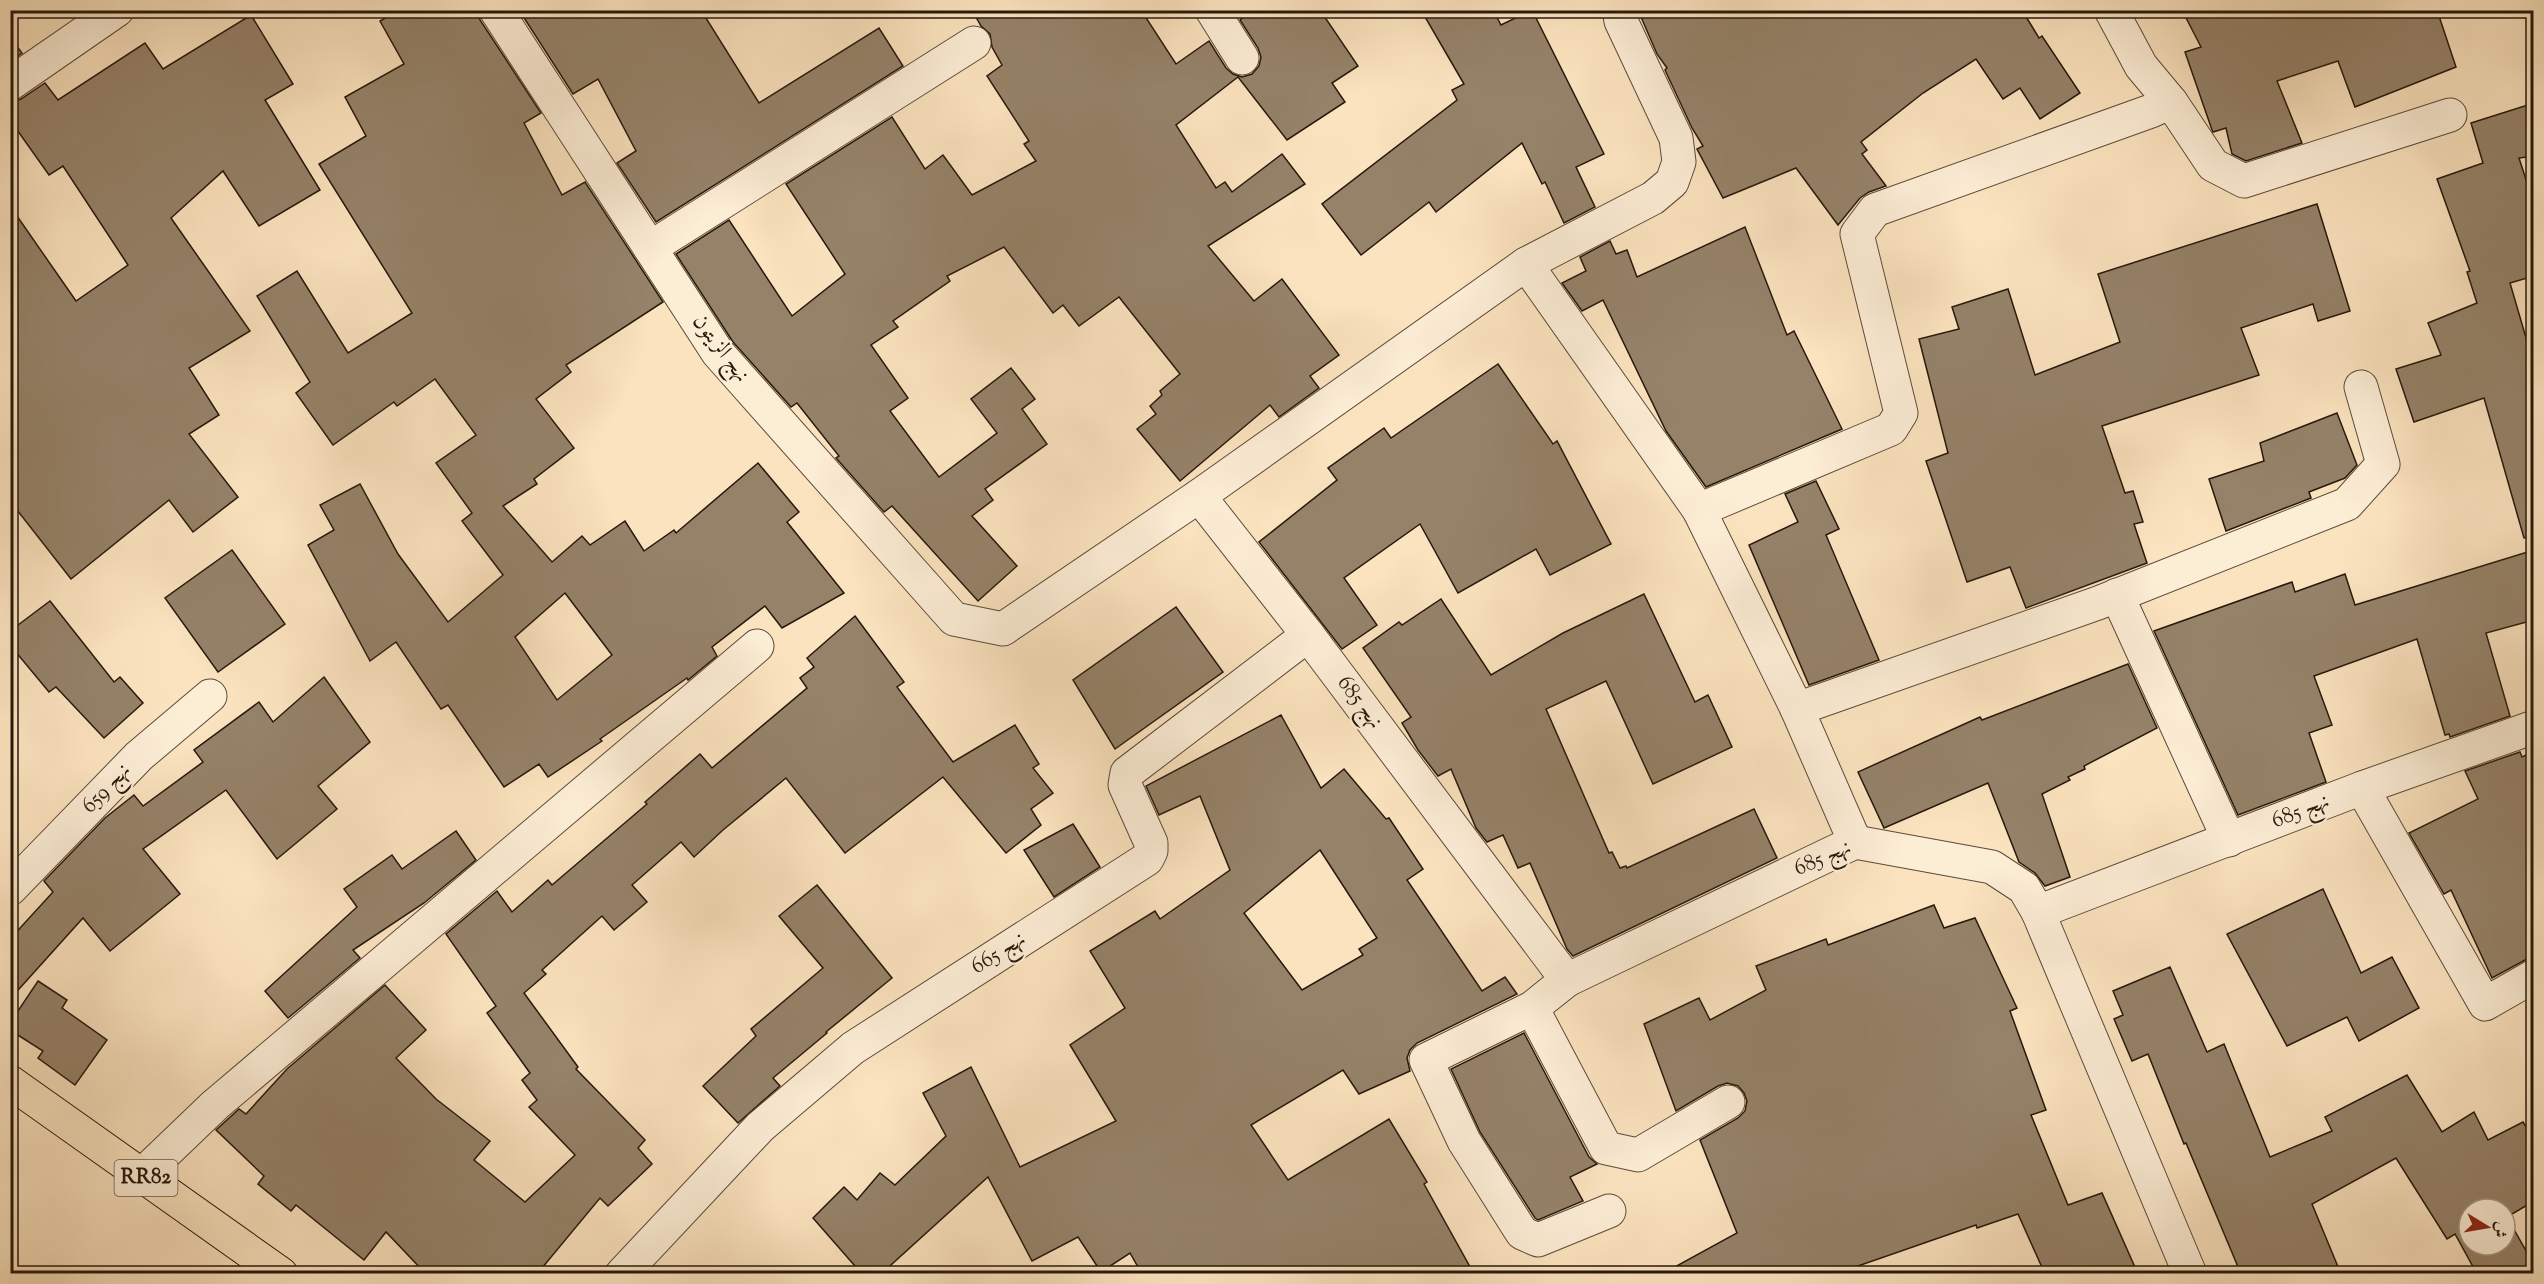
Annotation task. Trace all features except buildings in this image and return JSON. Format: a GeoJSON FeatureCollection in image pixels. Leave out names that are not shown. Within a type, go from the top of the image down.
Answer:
{"type":"FeatureCollection","features":[{"type":"Feature","properties":{"kind":"main road","name":"RR82"},"geometry":{"type":"LineString","coordinates":[[10,1082],[281,1274]]}},
{"type":"Feature","properties":{"kind":"street"},"geometry":{"type":"LineString","coordinates":[[10,84],[117,10]]}},
{"type":"Feature","properties":{"kind":"street","name":"نهج الزيتون"},"geometry":{"type":"LineString","coordinates":[[496,10],[718,352],[954,619],[1003,629],[1198,496]]}},
{"type":"Feature","properties":{"kind":"street"},"geometry":{"type":"LineString","coordinates":[[1212,10],[1242,58]]}},
{"type":"Feature","properties":{"kind":"street"},"geometry":{"type":"LineString","coordinates":[[1198,496],[1526,264],[1653,198],[1672,182],[1679,162],[1676,138],[1621,21],[1619,10]]}},
{"type":"Feature","properties":{"kind":"street"},"geometry":{"type":"LineString","coordinates":[[2111,10],[2141,66],[2171,102],[2213,165],[2244,181],[2450,115]]}},
{"type":"Feature","properties":{"kind":"street"},"geometry":{"type":"LineString","coordinates":[[650,248],[974,43]]}},
{"type":"Feature","properties":{"kind":"street"},"geometry":{"type":"LineString","coordinates":[[1699,510],[1892,429],[1901,413],[1857,234],[1875,210],[2171,102]]}},
{"type":"Feature","properties":{"kind":"street"},"geometry":{"type":"LineString","coordinates":[[1526,264],[1699,510],[1797,709],[1855,842]]}},
{"type":"Feature","properties":{"kind":"street"},"geometry":{"type":"LineString","coordinates":[[1797,709],[2117,595],[2348,504],[2383,464],[2361,387]]}},
{"type":"Feature","properties":{"kind":"street","name":"نهج 685"},"geometry":{"type":"LineString","coordinates":[[1198,496],[1308,635],[1567,980],[1855,842],[1992,867],[2024,888],[2038,912],[2362,788],[2534,727]]}},
{"type":"Feature","properties":{"kind":"street"},"geometry":{"type":"LineString","coordinates":[[2117,595],[2229,840]]}},
{"type":"Feature","properties":{"kind":"street","name":"نهج 665"},"geometry":{"type":"LineString","coordinates":[[622,1274],[760,1127],[854,1048],[1147,859],[1151,851],[1151,843],[1125,785],[1127,773],[1308,635]]}},
{"type":"Feature","properties":{"kind":"street"},"geometry":{"type":"LineString","coordinates":[[142,1175],[215,1105],[757,646]]}},
{"type":"Feature","properties":{"kind":"street","name":"نهج 659"},"geometry":{"type":"LineString","coordinates":[[10,889],[140,756],[210,696]]}},
{"type":"Feature","properties":{"kind":"street"},"geometry":{"type":"LineString","coordinates":[[2362,788],[2485,1004],[2534,976]]}},
{"type":"Feature","properties":{"kind":"street"},"geometry":{"type":"LineString","coordinates":[[2038,912],[2190,1274]]}},
{"type":"Feature","properties":{"kind":"street"},"geometry":{"type":"LineString","coordinates":[[1567,980],[1532,1008],[1426,1060],[1464,1141],[1522,1233],[1538,1240],[1609,1211]]}},
{"type":"Feature","properties":{"kind":"street"},"geometry":{"type":"LineString","coordinates":[[1532,1008],[1606,1148],[1638,1155],[1728,1102]]}}]}
